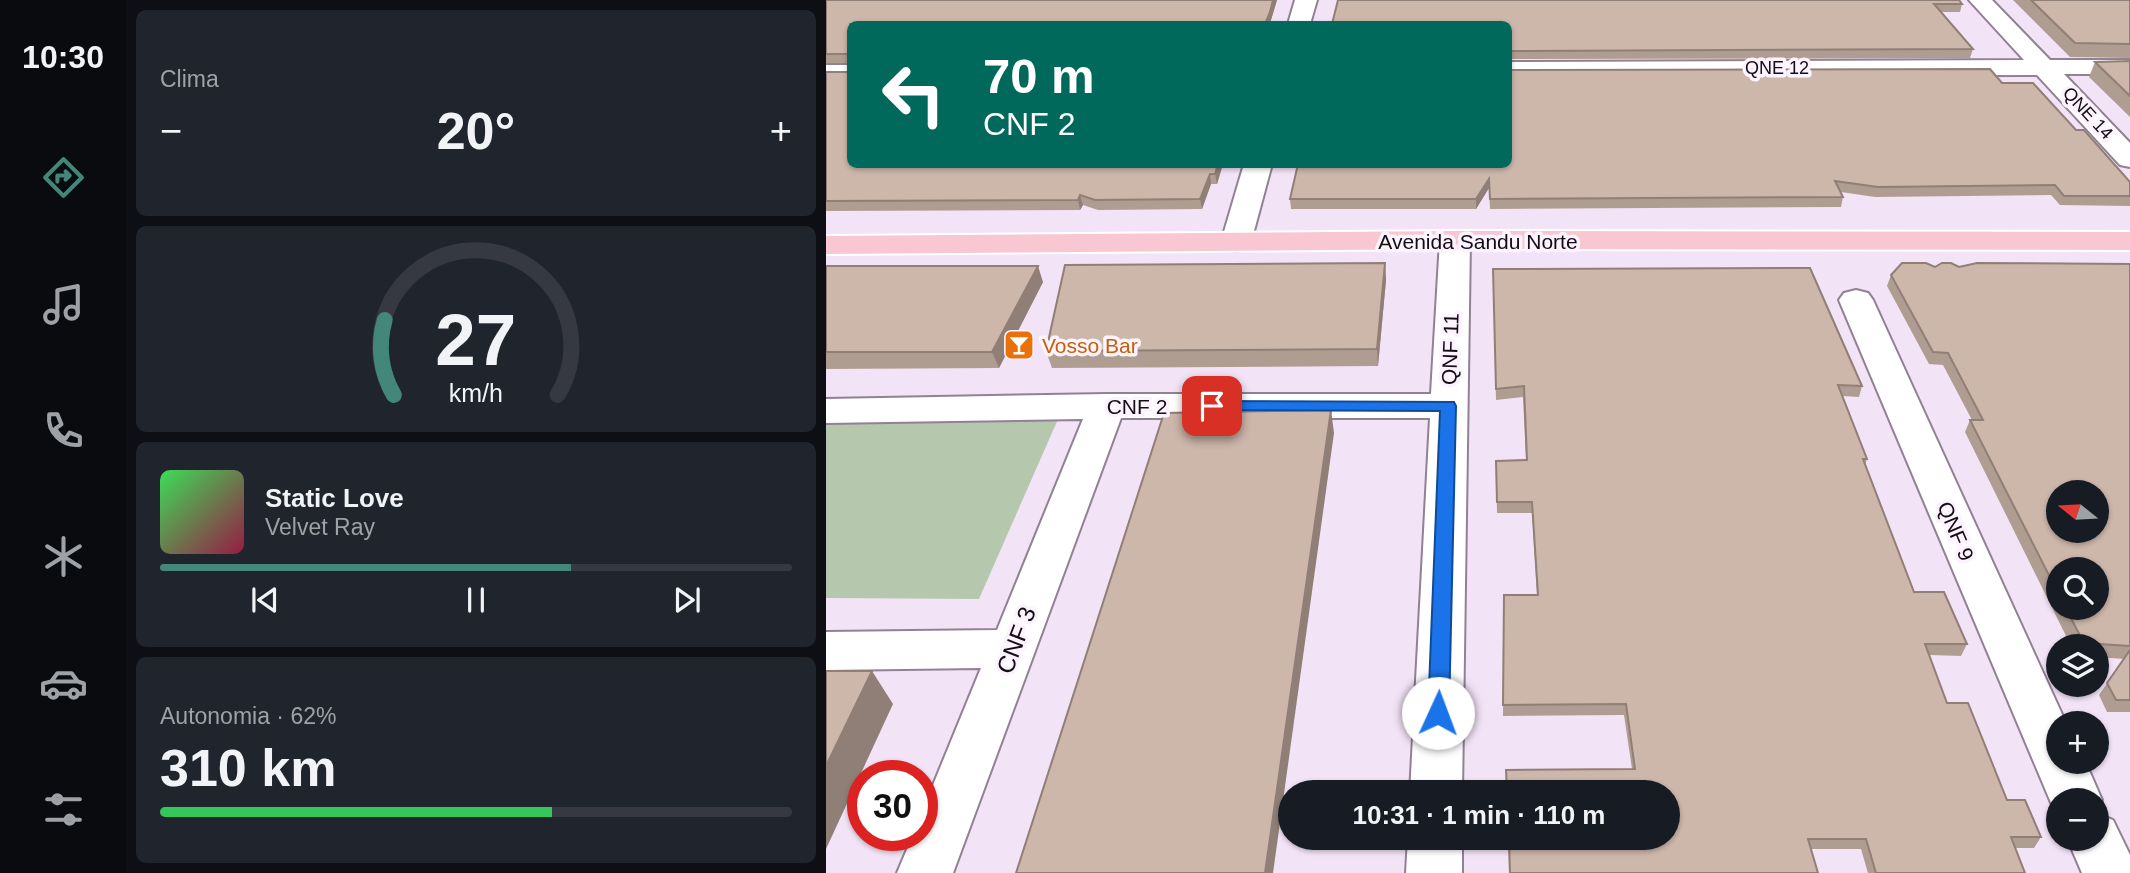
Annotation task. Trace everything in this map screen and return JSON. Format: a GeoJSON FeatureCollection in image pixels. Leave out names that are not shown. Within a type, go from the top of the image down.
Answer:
{"type":"FeatureCollection","features":[{"type":"Feature","properties":{"kind":"main road","name":"Avenida Sandu Norte"},"geometry":{"type":"LineString","coordinates":[[826,244],[1455,240],[2130,241]]}},
{"type":"Feature","properties":{"kind":"street"},"geometry":{"type":"LineString","coordinates":[[1300,21],[1306,0]]}},
{"type":"Feature","properties":{"kind":"street","name":"QNE 14"},"geometry":{"type":"LineString","coordinates":[[1980,0],[2130,159]]}},
{"type":"Feature","properties":{"kind":"street","name":"QNE 12"},"geometry":{"type":"LineString","coordinates":[[1512,69],[2130,67]]}},
{"type":"Feature","properties":{"kind":"street"},"geometry":{"type":"LineString","coordinates":[[826,72],[847,72]]}},
{"type":"Feature","properties":{"kind":"street"},"geometry":{"type":"LineString","coordinates":[[1236,242],[1257,168]]}},
{"type":"Feature","properties":{"kind":"street","name":"QNF 11"},"geometry":{"type":"LineString","coordinates":[[1436,780],[1455,240]]}},
{"type":"Feature","properties":{"kind":"street","name":"QNF 9"},"geometry":{"type":"LineString","coordinates":[[1856,300],[2046,734]]}},
{"type":"Feature","properties":{"kind":"street","name":"CNF 2"},"geometry":{"type":"LineString","coordinates":[[826,411],[1448,406]]}},
{"type":"Feature","properties":{"kind":"street","name":"CNF 3"},"geometry":{"type":"LineString","coordinates":[[925,873],[1107,407]]}},
{"type":"Feature","properties":{"kind":"street"},"geometry":{"type":"LineString","coordinates":[[826,651],[1012,649]]}},
{"type":"Feature","properties":{"kind":"street"},"geometry":{"type":"LineString","coordinates":[[1434,873],[1435,850]]}},
{"type":"Feature","properties":{"kind":"street"},"geometry":{"type":"LineString","coordinates":[[2100,851],[2110,873]]}},
{"type":"Feature","properties":{"kind":"green space"},"geometry":{"type":"Polygon","coordinates":[[[1062,410],[979,599],[826,598],[826,413],[1062,410]]]}},
{"type":"Feature","properties":{"kind":"building"},"geometry":{"type":"Polygon","coordinates":[[[826,0],[1273,0],[1266,21],[847,21],[847,54],[826,54],[826,0]]]}},
{"type":"Feature","properties":{"kind":"building"},"geometry":{"type":"Polygon","coordinates":[[[1338,0],[1959,0],[1962,4],[1934,4],[1973,49],[1512,51],[1512,21],[1333,21],[1338,0]]]}},
{"type":"Feature","properties":{"kind":"building"},"geometry":{"type":"Polygon","coordinates":[[[2031,0],[2130,0],[2130,44],[2075,43],[2031,0]]]}},
{"type":"Feature","properties":{"kind":"building"},"geometry":{"type":"Polygon","coordinates":[[[2130,61],[2130,96],[2095,62],[2130,61]]]}},
{"type":"Feature","properties":{"kind":"building"},"geometry":{"type":"Polygon","coordinates":[[[1990,69],[2002,83],[2033,83],[2076,130],[2084,130],[2130,182],[2130,196],[2064,196],[2055,185],[1878,187],[1835,181],[1843,197],[1490,199],[1489,179],[1476,199],[1290,199],[1297,168],[1512,168],[1512,70],[1990,69]]]}},
{"type":"Feature","properties":{"kind":"building"},"geometry":{"type":"Polygon","coordinates":[[[826,72],[847,72],[847,168],[1217,168],[1215,174],[1210,174],[1200,199],[1095,200],[1080,195],[1078,200],[826,201],[826,72]]]}},
{"type":"Feature","properties":{"kind":"building"},"geometry":{"type":"Polygon","coordinates":[[[1385,263],[1377,349],[1046,351],[1065,265],[1385,263]]]}},
{"type":"Feature","properties":{"kind":"building"},"geometry":{"type":"Polygon","coordinates":[[[1902,263],[1926,263],[1935,267],[1942,263],[1959,267],[1977,263],[2130,264],[2130,646],[2109,645],[2109,634],[2079,634],[2072,620],[2109,620],[2109,557],[2046,557],[2046,569],[1970,420],[1983,420],[1948,353],[1933,352],[1891,275],[1902,263]]]}},
{"type":"Feature","properties":{"kind":"building"},"geometry":{"type":"Polygon","coordinates":[[[826,266],[1038,266],[992,352],[826,352],[826,266]]]}},
{"type":"Feature","properties":{"kind":"building"},"geometry":{"type":"Polygon","coordinates":[[[1810,268],[1862,386],[1838,385],[1914,592],[1944,592],[1967,644],[1925,644],[1947,703],[1968,703],[2007,800],[2025,800],[2041,837],[2011,837],[2025,873],[1876,873],[1866,839],[1808,839],[1818,873],[1510,873],[1509,850],[1680,850],[1680,780],[1506,780],[1506,770],[1635,769],[1626,704],[1503,705],[1504,595],[1538,595],[1532,502],[1497,502],[1496,461],[1527,460],[1524,386],[1496,389],[1493,269],[1810,268]]]}},
{"type":"Feature","properties":{"kind":"building"},"geometry":{"type":"Polygon","coordinates":[[[1331,410],[1265,873],[1016,873],[1164,413],[1331,410]]]}},
{"type":"Feature","properties":{"kind":"building"},"geometry":{"type":"Polygon","coordinates":[[[2130,650],[2130,700],[2116,700],[2109,687],[2109,680],[2130,650]]]}},
{"type":"Feature","properties":{"kind":"building"},"geometry":{"type":"Polygon","coordinates":[[[826,671],[872,671],[826,766],[826,671]]]}},
{"type":"Feature","properties":{"kind":"place","name":"Vosso Bar"},"geometry":{"type":"Point","coordinates":[1019,345]}},
{"type":"Feature","properties":{"kind":"route"},"geometry":{"type":"LineString","coordinates":[[1212,406],[1448,406],[1438,713]]}}]}
